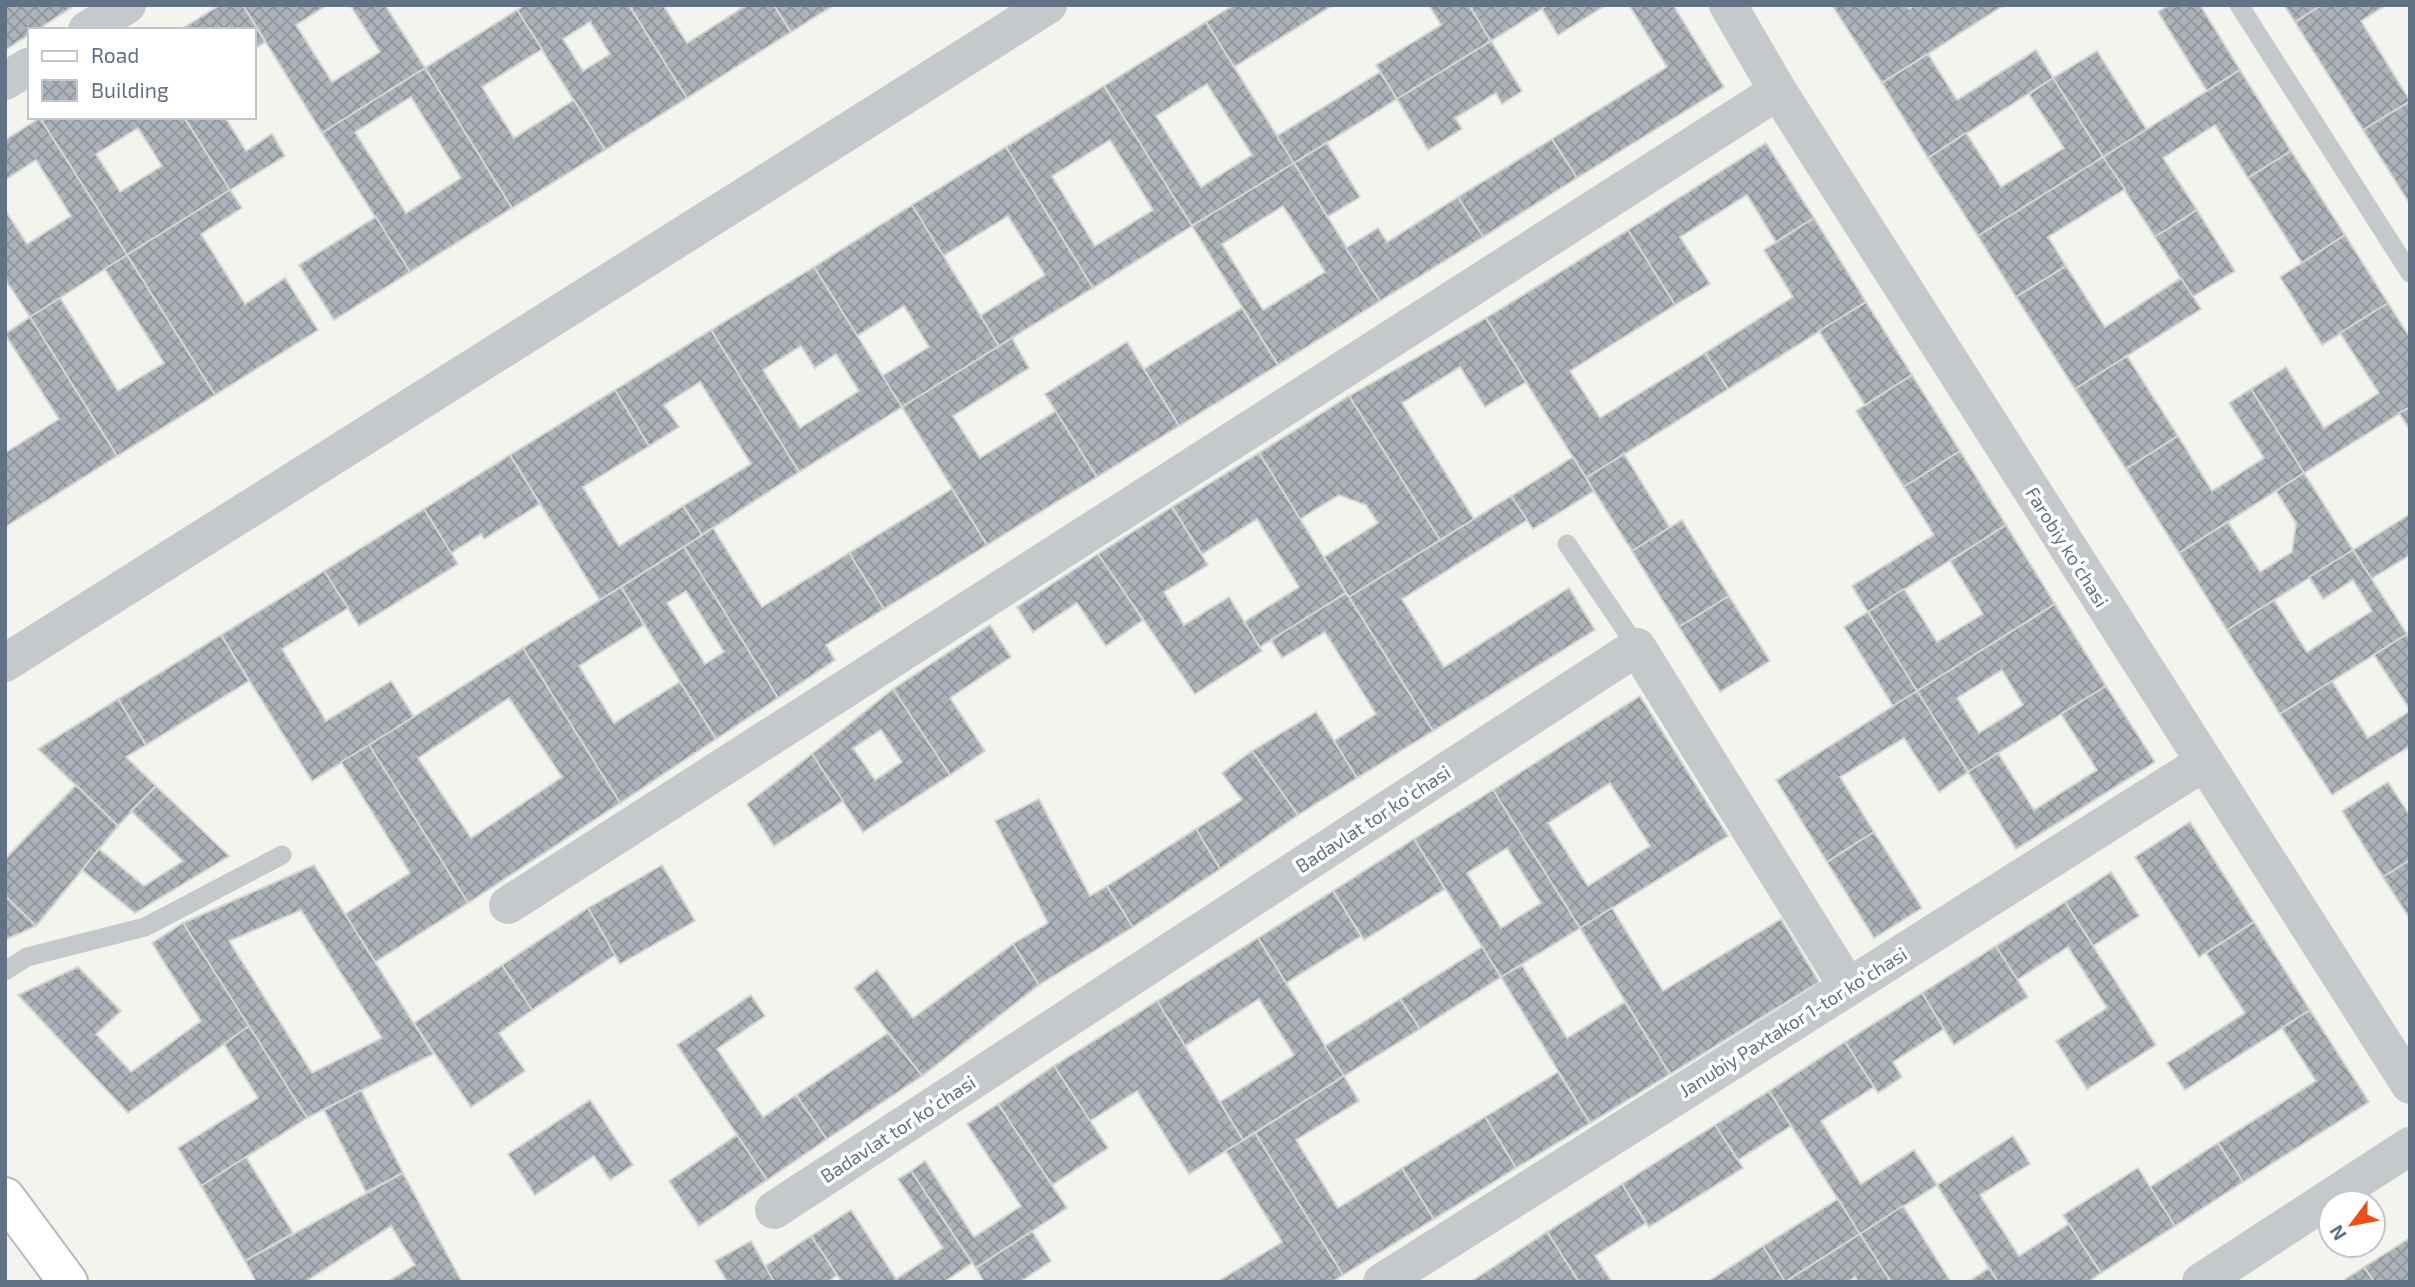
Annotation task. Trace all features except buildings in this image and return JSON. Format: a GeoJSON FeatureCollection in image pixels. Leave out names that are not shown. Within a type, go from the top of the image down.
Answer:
{"type":"FeatureCollection","features":[{"type":"Feature","properties":{"kind":"main road"},"geometry":{"type":"LineString","coordinates":[[5,1196],[68,1282]]}},
{"type":"Feature","properties":{"kind":"street"},"geometry":{"type":"LineString","coordinates":[[91,28],[127,5]]}},
{"type":"Feature","properties":{"kind":"street"},"geometry":{"type":"LineString","coordinates":[[5,663],[1048,5]]}},
{"type":"Feature","properties":{"kind":"street","name":"Farobiy koʻchasi"},"geometry":{"type":"LineString","coordinates":[[1728,5],[1778,91],[2410,1086]]}},
{"type":"Feature","properties":{"kind":"street"},"geometry":{"type":"LineString","coordinates":[[5,81],[28,67]]}},
{"type":"Feature","properties":{"kind":"street"},"geometry":{"type":"LineString","coordinates":[[508,905],[1778,91]]}},
{"type":"Feature","properties":{"kind":"street"},"geometry":{"type":"LineString","coordinates":[[1637,647],[1848,987]]}},
{"type":"Feature","properties":{"kind":"street","name":"Badavlat tor koʻchasi"},"geometry":{"type":"LineString","coordinates":[[774,1210],[1637,647]]}},
{"type":"Feature","properties":{"kind":"street","name":"Janubiy Paxtakor 1-tor koʻchasi"},"geometry":{"type":"LineString","coordinates":[[1382,1282],[2203,763]]}},
{"type":"Feature","properties":{"kind":"street"},"geometry":{"type":"LineString","coordinates":[[2202,1282],[2410,1146]]}},
{"type":"Feature","properties":{"kind":"lane"},"geometry":{"type":"LineString","coordinates":[[2239,5],[2410,273]]}},
{"type":"Feature","properties":{"kind":"lane"},"geometry":{"type":"LineString","coordinates":[[1567,544],[1637,647]]}},
{"type":"Feature","properties":{"kind":"lane"},"geometry":{"type":"LineString","coordinates":[[5,971],[27,957],[145,927],[282,855]]}}]}
